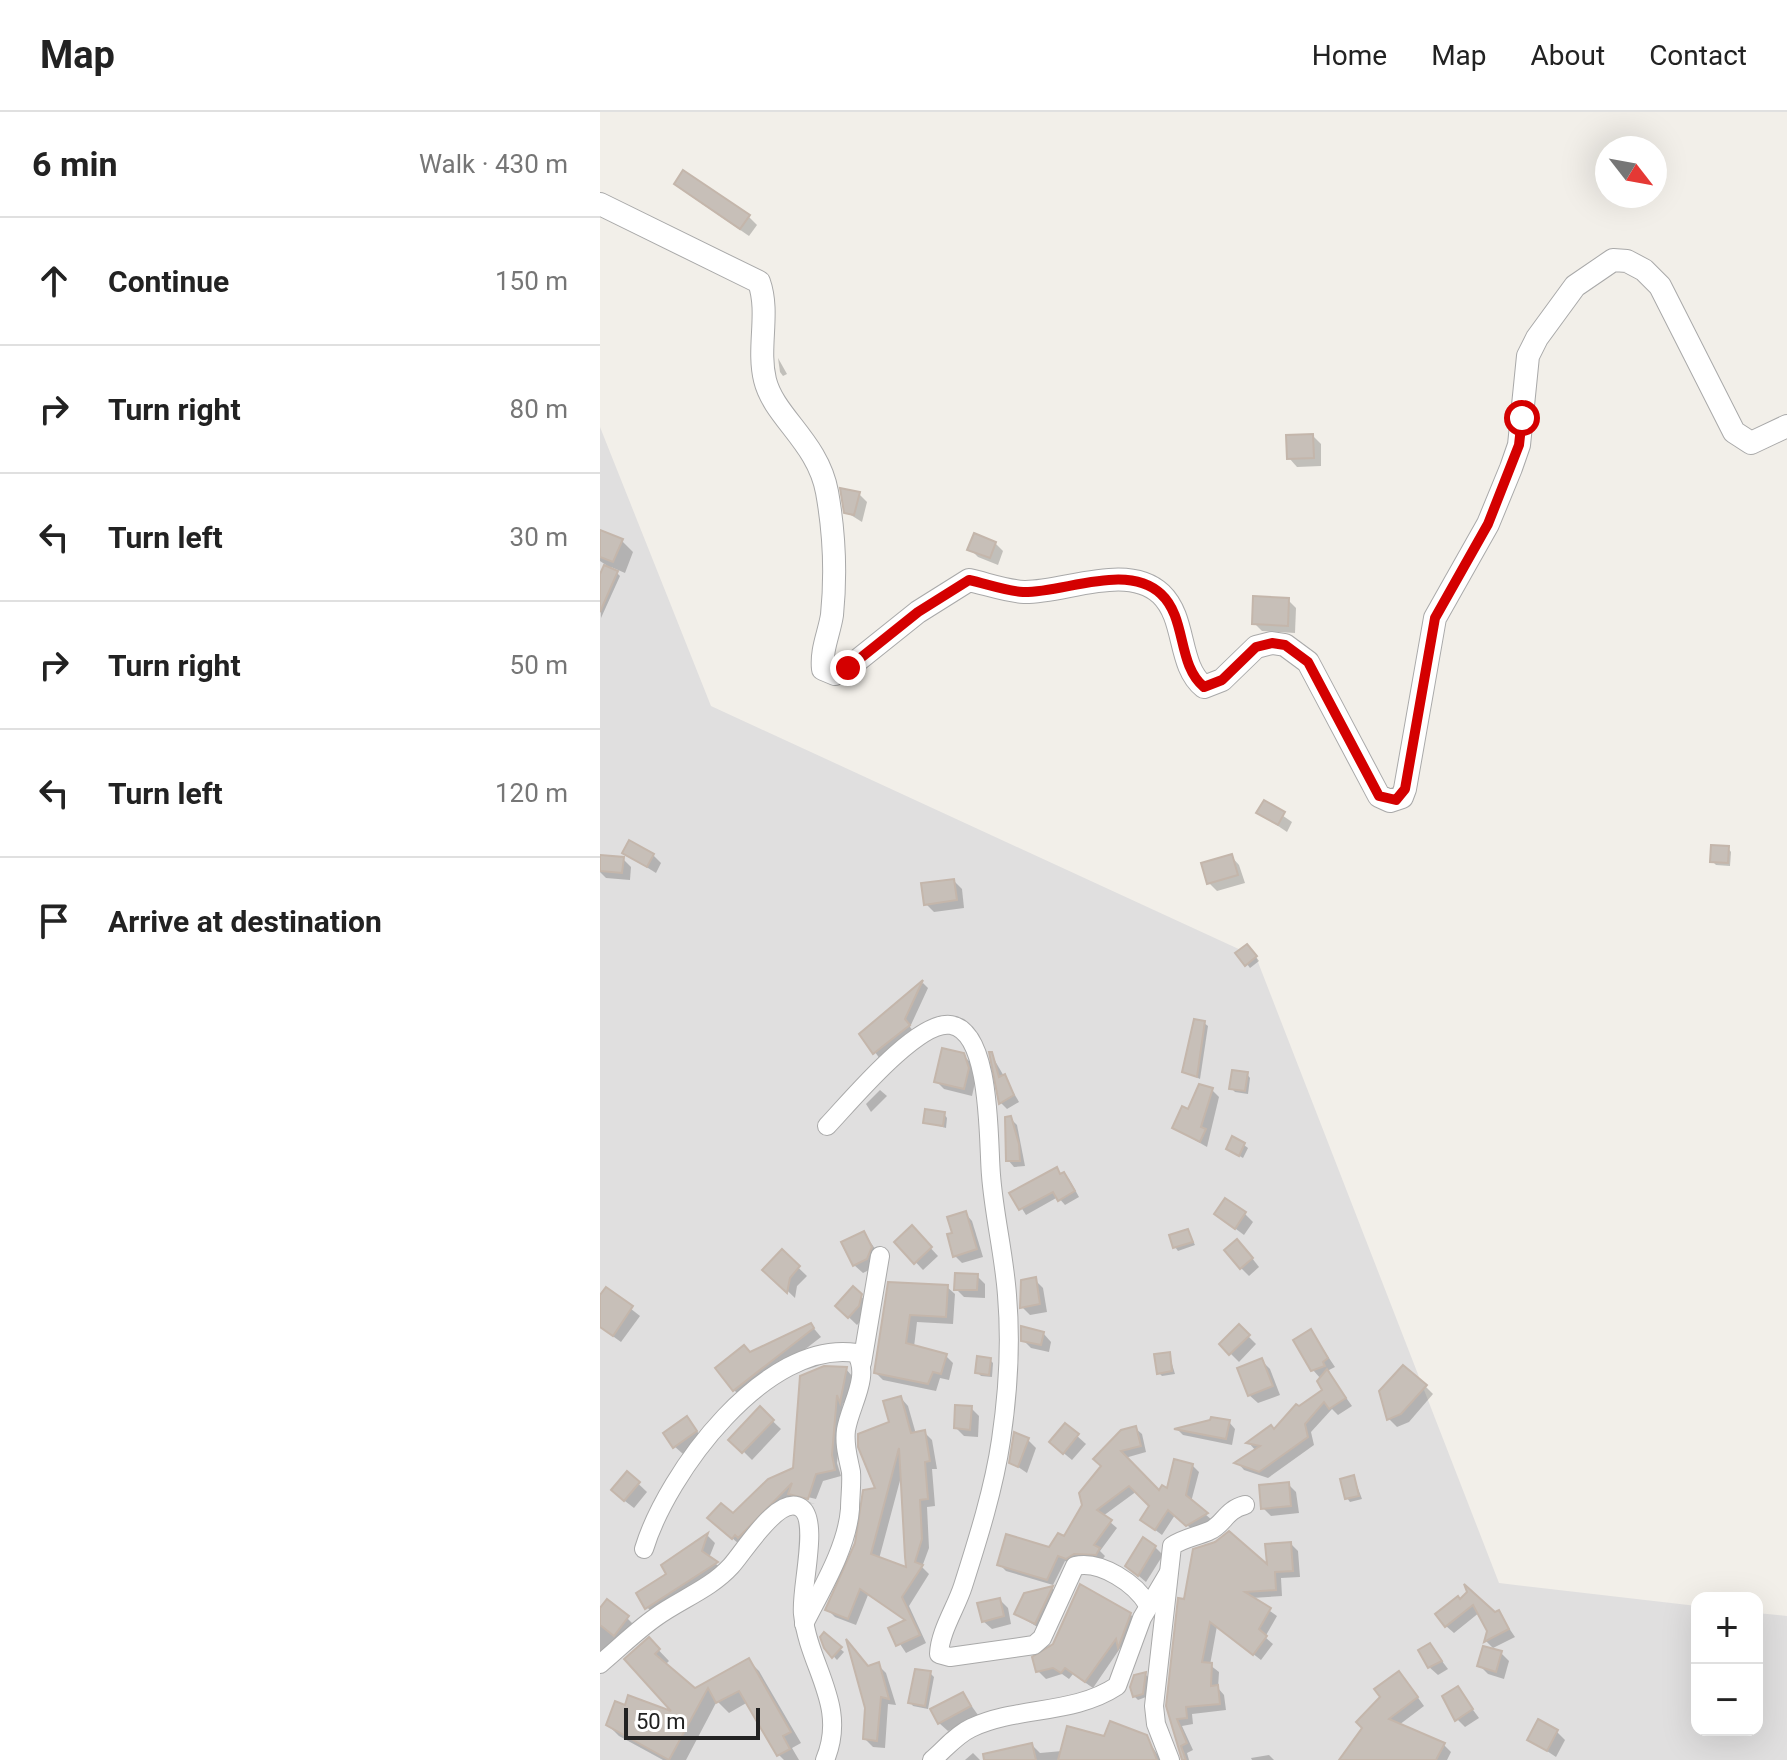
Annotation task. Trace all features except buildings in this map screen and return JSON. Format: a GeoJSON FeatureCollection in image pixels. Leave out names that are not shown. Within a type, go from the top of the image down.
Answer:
{"type":"FeatureCollection","features":[{"type":"Feature","properties":{"kind":"street"},"geometry":{"type":"LineString","coordinates":[[600,204],[684,248],[751,275],[759,282],[764,296],[765,380],[772,397],[810,448],[827,490],[834,593],[831,621],[821,653],[823,669],[835,674],[848,668],[918,612],[969,580],[1022,592],[1121,580],[1145,584],[1161,593],[1172,608],[1194,679],[1204,687],[1222,680],[1256,647],[1272,643],[1285,645],[1308,662],[1379,796],[1390,801],[1402,797],[1405,789],[1435,618],[1488,524],[1519,445],[1528,356],[1543,328],[1575,286],[1613,260],[1627,261],[1644,270],[1660,286],[1734,432],[1751,443],[1787,426]]}},
{"type":"Feature","properties":{"kind":"street"},"geometry":{"type":"LineString","coordinates":[[827,1126],[871,1078],[927,1031],[942,1024],[954,1025],[967,1034],[985,1086],[989,1117],[991,1174],[1007,1296],[1007,1371],[1001,1441],[976,1543],[939,1654],[950,1657],[1034,1645],[1042,1638],[1075,1566],[1084,1564],[1126,1580],[1139,1589],[1148,1605]]}},
{"type":"Feature","properties":{"kind":"street"},"geometry":{"type":"LineString","coordinates":[[804,1624],[829,1572],[849,1514],[851,1475],[845,1447],[846,1430],[859,1388],[880,1256]]}},
{"type":"Feature","properties":{"kind":"street"},"geometry":{"type":"LineString","coordinates":[[644,1549],[665,1497],[714,1433],[764,1380],[818,1353],[856,1353],[862,1363]]}},
{"type":"Feature","properties":{"kind":"street"},"geometry":{"type":"LineString","coordinates":[[600,1664],[657,1616],[712,1584],[781,1508],[793,1505],[803,1508],[810,1521],[802,1605],[804,1624],[829,1699],[835,1728],[825,1760]]}},
{"type":"Feature","properties":{"kind":"street"},"geometry":{"type":"LineString","coordinates":[[1170,1760],[1156,1724],[1154,1706],[1172,1546],[1190,1535],[1211,1530],[1230,1509],[1245,1505]]}},
{"type":"Feature","properties":{"kind":"street"},"geometry":{"type":"LineString","coordinates":[[932,1760],[958,1735],[988,1721],[1079,1704],[1117,1686],[1148,1605],[1168,1574]]}},
{"type":"Feature","properties":{"kind":"shaded area"},"geometry":{"type":"Polygon","coordinates":[[[600,427],[711,706],[1256,957],[1499,1583],[1691,1605],[1691,1736],[1763,1736],[1763,1614],[1787,1616],[1787,1760],[600,1760],[600,427]]]}},
{"type":"Feature","properties":{"kind":"route"},"geometry":{"type":"LineString","coordinates":[[848,668],[951,588],[969,580],[1022,592],[1121,580],[1145,584],[1161,593],[1172,608],[1194,679],[1204,687],[1215,686],[1256,647],[1272,643],[1285,645],[1308,662],[1379,796],[1396,800],[1402,797],[1405,789],[1435,618],[1488,524],[1519,445],[1522,418]]}}]}
